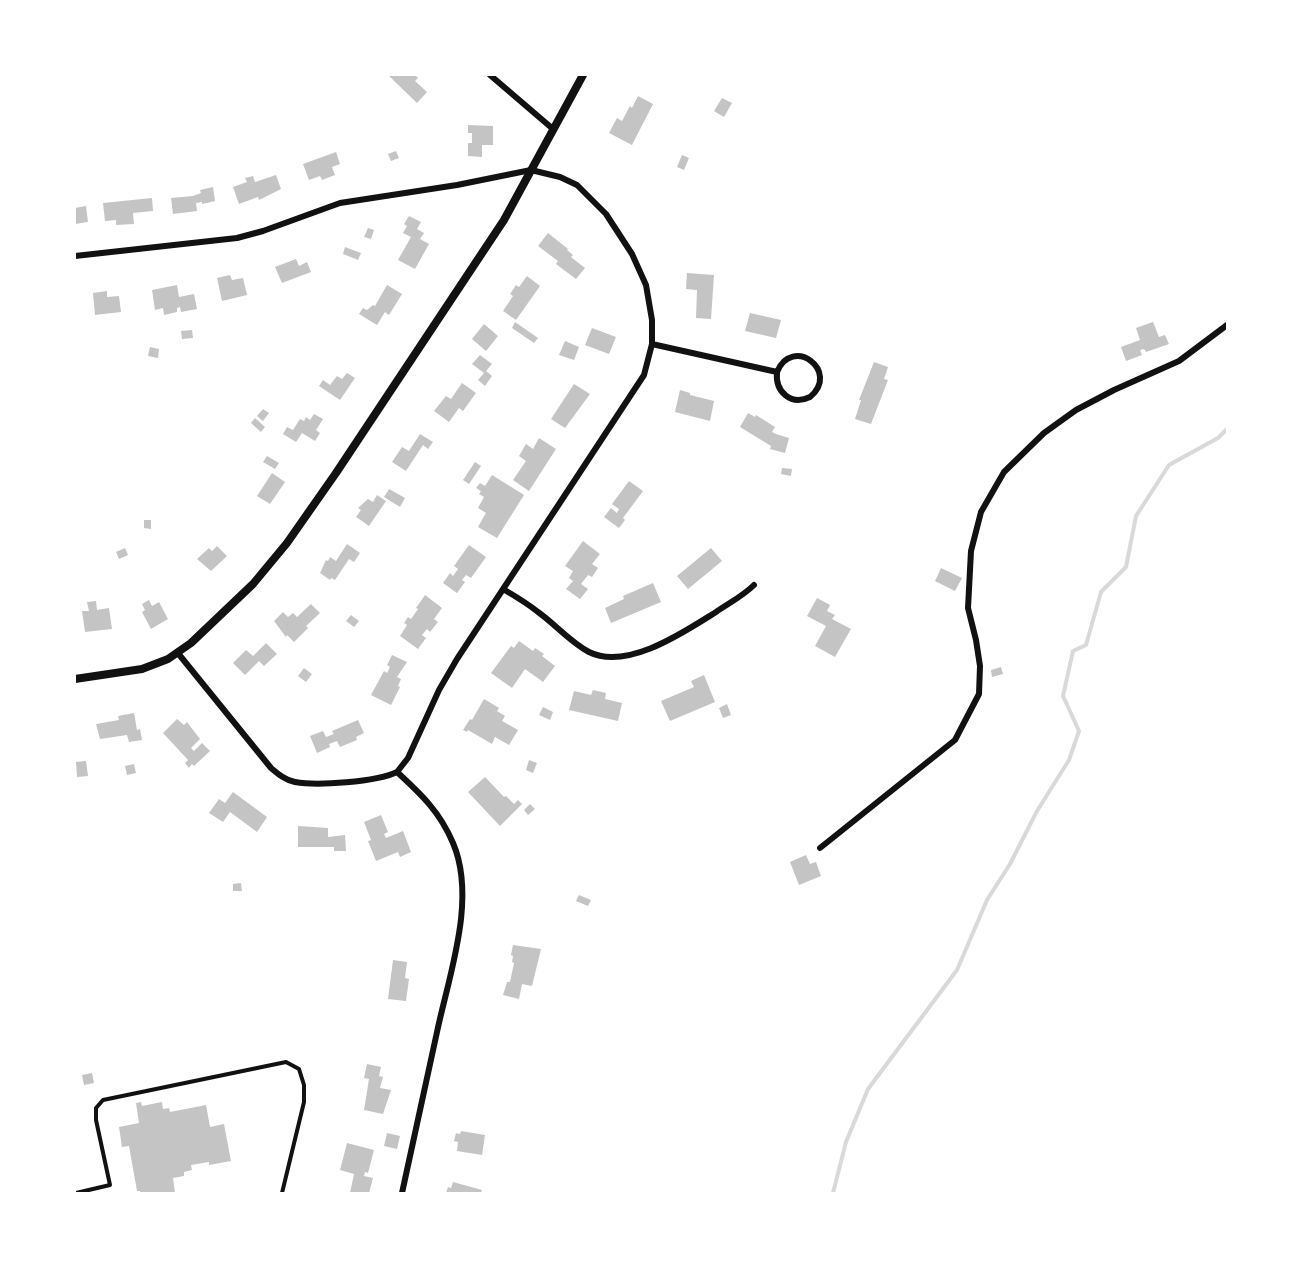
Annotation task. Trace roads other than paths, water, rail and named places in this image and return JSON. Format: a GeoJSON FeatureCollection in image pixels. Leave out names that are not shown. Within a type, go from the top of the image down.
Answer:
{"type":"FeatureCollection","features":[{"type":"Feature","properties":{"kind":"street"},"geometry":{"type":"LineString","coordinates":[[490,75],[553,129]]}},
{"type":"Feature","properties":{"kind":"street"},"geometry":{"type":"LineString","coordinates":[[75,679],[142,669],[168,659],[191,644],[253,584],[286,543],[336,473],[504,220],[583,75]]}},
{"type":"Feature","properties":{"kind":"street"},"geometry":{"type":"LineString","coordinates":[[75,256],[237,238],[340,203],[457,185],[531,170],[561,177],[578,185],[595,201],[616,228],[646,285],[652,320],[652,344],[648,365],[638,386],[439,690],[408,758],[397,772],[379,778],[318,783],[294,782],[283,778],[271,768],[177,652]]}},
{"type":"Feature","properties":{"kind":"street"},"geometry":{"type":"LineString","coordinates":[[820,848],[955,740],[979,694],[980,666],[968,608],[971,551],[981,512],[1004,472],[1044,433],[1076,411],[1114,390],[1179,361],[1227,325]]}},
{"type":"Feature","properties":{"kind":"street"},"geometry":{"type":"LineString","coordinates":[[652,344],[777,372]]}},
{"type":"Feature","properties":{"kind":"street"},"geometry":{"type":"LineString","coordinates":[[804,357],[816,365],[820,374],[819,384],[814,393],[806,399],[790,398],[779,388],[777,372],[789,358],[804,357]]}},
{"type":"Feature","properties":{"kind":"street"},"geometry":{"type":"LineString","coordinates":[[503,589],[537,611],[587,651],[604,657],[617,657],[633,654],[683,633],[741,597],[754,585]]}},
{"type":"Feature","properties":{"kind":"street"},"geometry":{"type":"LineString","coordinates":[[397,772],[430,802],[453,843],[458,864],[462,904],[460,937],[402,1193]]}},
{"type":"Feature","properties":{"kind":"lane"},"geometry":{"type":"LineString","coordinates":[[76,1193],[110,1185],[96,1120],[96,1108],[104,1100],[286,1062],[299,1069],[304,1085],[304,1102],[282,1193]]}},
{"type":"Feature","properties":{"kind":"waterway"},"geometry":{"type":"LineString","coordinates":[[833,1193],[846,1142],[868,1089],[957,970],[987,900],[1010,864],[1037,811],[1069,760],[1079,731],[1063,696],[1073,651],[1086,645],[1101,592],[1126,567],[1136,516],[1169,465],[1218,438],[1227,429]]}}]}
